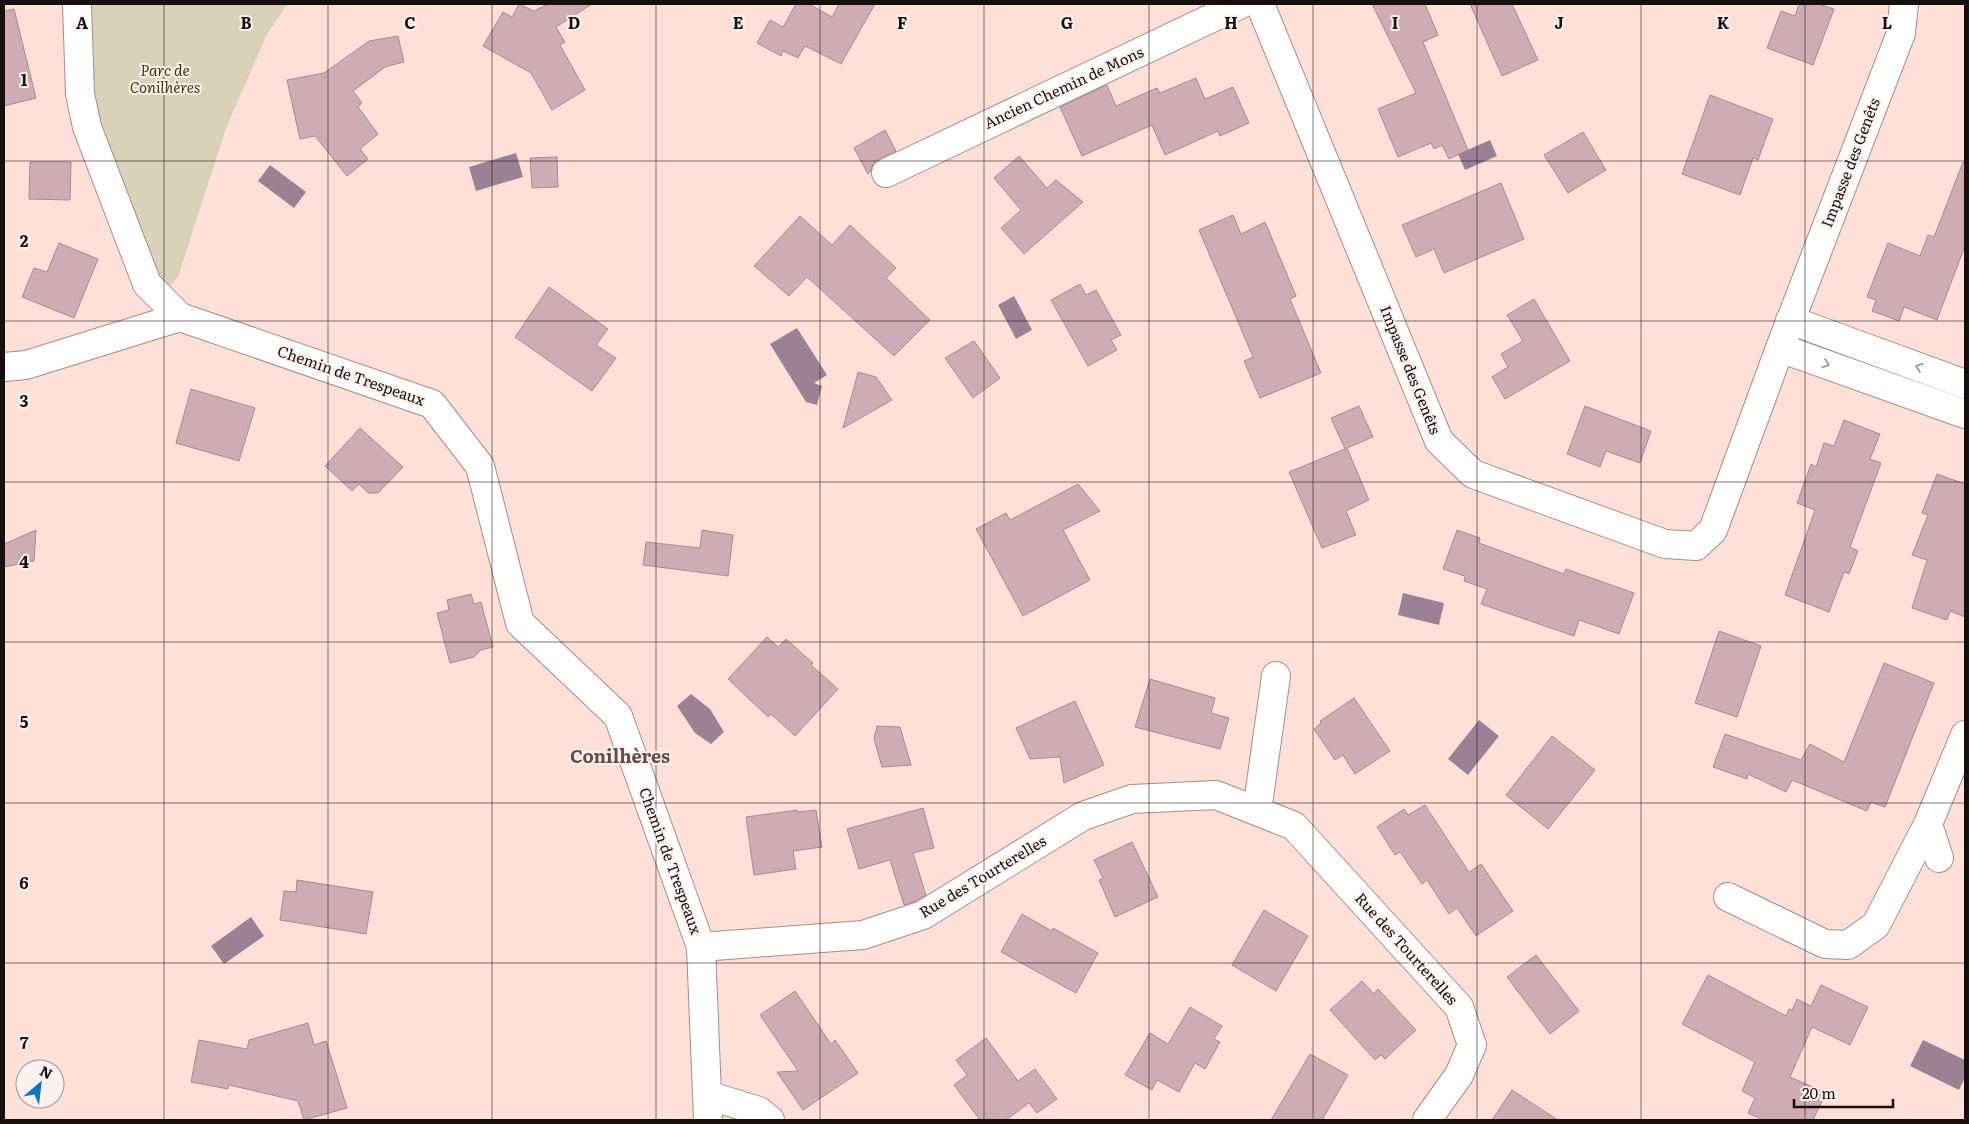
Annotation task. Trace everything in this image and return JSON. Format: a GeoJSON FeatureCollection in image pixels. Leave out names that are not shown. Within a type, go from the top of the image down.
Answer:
{"type":"FeatureCollection","features":[{"type":"Feature","properties":{"kind":"street","name":"Chemin de Trespeaux"},"geometry":{"type":"LineString","coordinates":[[77,4],[80,94],[87,127],[148,284],[180,317],[432,404],[480,466],[520,623],[618,716],[701,947],[708,1107]]}},
{"type":"Feature","properties":{"kind":"street","name":"Ancien Chemin de Mons"},"geometry":{"type":"LineString","coordinates":[[886,173],[1241,4]]}},
{"type":"Feature","properties":{"kind":"street","name":"Impasse des Genêts"},"geometry":{"type":"LineString","coordinates":[[1260,4],[1440,441],[1474,474],[1665,544],[1696,546],[1713,530],[1790,320],[1901,33],[1904,4]]}},
{"type":"Feature","properties":{"kind":"street"},"geometry":{"type":"LineString","coordinates":[[4,367],[26,365],[180,317]]}},
{"type":"Feature","properties":{"kind":"street"},"geometry":{"type":"LineString","coordinates":[[1790,320],[1965,384]]}},
{"type":"Feature","properties":{"kind":"street"},"geometry":{"type":"LineString","coordinates":[[1780,348],[1965,414]]}},
{"type":"Feature","properties":{"kind":"street"},"geometry":{"type":"LineString","coordinates":[[1257,811],[1276,676]]}},
{"type":"Feature","properties":{"kind":"street"},"geometry":{"type":"LineString","coordinates":[[1728,897],[1825,944],[1848,945],[1876,925],[1928,824],[1965,735]]}},
{"type":"Feature","properties":{"kind":"street","name":"Rue des Tourterelles"},"geometry":{"type":"LineString","coordinates":[[701,947],[863,935],[923,915],[1083,816],[1132,799],[1216,795],[1294,826],[1459,1007],[1472,1045],[1458,1076],[1427,1120]]}},
{"type":"Feature","properties":{"kind":"street"},"geometry":{"type":"LineString","coordinates":[[1928,824],[1939,858]]}},
{"type":"Feature","properties":{"kind":"street"},"geometry":{"type":"LineString","coordinates":[[708,1107],[759,1111],[770,1120]]}},
{"type":"Feature","properties":{"kind":"green space","name":"Parc de Conilhères"},"geometry":{"type":"Polygon","coordinates":[[[86,4],[288,4],[268,32],[226,128],[178,277],[165,291],[149,271],[91,113],[86,4]]]}},
{"type":"Feature","properties":{"kind":"shaded area"},"geometry":{"type":"Polygon","coordinates":[[[1490,140],[1497,156],[1465,170],[1458,154],[1490,140]]]}},
{"type":"Feature","properties":{"kind":"shaded area"},"geometry":{"type":"Polygon","coordinates":[[[516,153],[523,177],[476,191],[469,167],[516,153]]]}},
{"type":"Feature","properties":{"kind":"shaded area"},"geometry":{"type":"Polygon","coordinates":[[[270,165],[306,192],[294,208],[258,181],[270,165]]]}},
{"type":"Feature","properties":{"kind":"shaded area"},"geometry":{"type":"Polygon","coordinates":[[[1014,296],[1032,330],[1016,339],[998,305],[1014,296]]]}},
{"type":"Feature","properties":{"kind":"shaded area"},"geometry":{"type":"Polygon","coordinates":[[[797,328],[827,375],[814,383],[822,386],[817,405],[806,402],[770,344],[797,328]]]}},
{"type":"Feature","properties":{"kind":"shaded area"},"geometry":{"type":"Polygon","coordinates":[[[1403,593],[1444,603],[1439,625],[1398,615],[1403,593]]]}},
{"type":"Feature","properties":{"kind":"shaded area"},"geometry":{"type":"Polygon","coordinates":[[[691,694],[710,709],[724,732],[711,744],[695,733],[677,706],[691,694]]]}},
{"type":"Feature","properties":{"kind":"shaded area"},"geometry":{"type":"Polygon","coordinates":[[[1479,720],[1499,736],[1468,775],[1448,759],[1479,720]]]}},
{"type":"Feature","properties":{"kind":"shaded area"},"geometry":{"type":"Polygon","coordinates":[[[251,917],[264,936],[224,964],[211,946],[251,917]]]}},
{"type":"Feature","properties":{"kind":"shaded area"},"geometry":{"type":"Polygon","coordinates":[[[1923,1040],[1965,1060],[1965,1077],[1959,1090],[1910,1066],[1923,1040]]]}},
{"type":"Feature","properties":{"kind":"building"},"geometry":{"type":"Polygon","coordinates":[[[519,4],[534,11],[548,4],[592,4],[556,27],[565,42],[560,45],[585,90],[552,110],[531,73],[483,46],[503,12],[512,17],[519,4]]]}},
{"type":"Feature","properties":{"kind":"building"},"geometry":{"type":"Polygon","coordinates":[[[796,4],[809,4],[832,17],[839,4],[875,4],[841,64],[805,46],[798,58],[783,51],[781,56],[757,43],[770,20],[783,27],[796,4]]]}},
{"type":"Feature","properties":{"kind":"building"},"geometry":{"type":"Polygon","coordinates":[[[1372,4],[1425,4],[1438,35],[1423,42],[1468,150],[1449,159],[1442,145],[1434,149],[1431,143],[1398,157],[1378,109],[1416,93],[1372,4]]]}},
{"type":"Feature","properties":{"kind":"building"},"geometry":{"type":"Polygon","coordinates":[[[1470,4],[1512,4],[1538,60],[1502,76],[1470,4]]]}},
{"type":"Feature","properties":{"kind":"building"},"geometry":{"type":"Polygon","coordinates":[[[1799,4],[1819,4],[1834,9],[1813,65],[1767,48],[1781,11],[1795,16],[1799,4]]]}},
{"type":"Feature","properties":{"kind":"building"},"geometry":{"type":"Polygon","coordinates":[[[14,9],[36,98],[4,106],[4,11],[14,9]]]}},
{"type":"Feature","properties":{"kind":"building"},"geometry":{"type":"Polygon","coordinates":[[[398,36],[404,62],[385,67],[353,91],[362,103],[358,107],[378,134],[360,149],[368,159],[347,176],[315,136],[300,139],[287,80],[324,73],[369,41],[398,36]]]}},
{"type":"Feature","properties":{"kind":"building"},"geometry":{"type":"Polygon","coordinates":[[[1196,78],[1205,99],[1233,87],[1249,123],[1220,136],[1218,131],[1165,155],[1152,125],[1082,156],[1060,107],[1107,85],[1116,106],[1157,88],[1160,93],[1196,78]]]}},
{"type":"Feature","properties":{"kind":"building"},"geometry":{"type":"Polygon","coordinates":[[[1710,95],[1773,119],[1758,160],[1753,158],[1740,195],[1682,174],[1710,95]]]}},
{"type":"Feature","properties":{"kind":"building"},"geometry":{"type":"Polygon","coordinates":[[[885,130],[896,151],[879,159],[873,164],[868,174],[854,148],[885,130]]]}},
{"type":"Feature","properties":{"kind":"building"},"geometry":{"type":"Polygon","coordinates":[[[1583,132],[1606,170],[1568,193],[1544,155],[1583,132]]]}},
{"type":"Feature","properties":{"kind":"building"},"geometry":{"type":"Polygon","coordinates":[[[1019,156],[1047,188],[1056,180],[1083,202],[1024,254],[1001,228],[1021,210],[994,178],[1019,156]]]}},
{"type":"Feature","properties":{"kind":"building"},"geometry":{"type":"Polygon","coordinates":[[[557,157],[558,187],[532,188],[530,158],[557,157]]]}},
{"type":"Feature","properties":{"kind":"building"},"geometry":{"type":"Polygon","coordinates":[[[30,162],[71,162],[70,200],[29,199],[30,162]]]}},
{"type":"Feature","properties":{"kind":"building"},"geometry":{"type":"Polygon","coordinates":[[[1963,162],[1965,163],[1965,246],[1937,320],[1904,307],[1899,321],[1872,311],[1876,300],[1867,297],[1888,243],[1920,256],[1928,235],[1934,237],[1963,162]]]}},
{"type":"Feature","properties":{"kind":"building"},"geometry":{"type":"Polygon","coordinates":[[[1501,183],[1524,239],[1444,273],[1434,249],[1416,257],[1402,225],[1501,183]]]}},
{"type":"Feature","properties":{"kind":"building"},"geometry":{"type":"Polygon","coordinates":[[[1233,215],[1241,234],[1265,222],[1296,296],[1290,299],[1321,373],[1260,398],[1244,361],[1253,357],[1199,230],[1233,215]]]}},
{"type":"Feature","properties":{"kind":"building"},"geometry":{"type":"Polygon","coordinates":[[[800,216],[832,245],[850,225],[896,268],[886,278],[930,320],[894,356],[807,277],[789,296],[754,266],[800,216]]]}},
{"type":"Feature","properties":{"kind":"building"},"geometry":{"type":"Polygon","coordinates":[[[59,243],[98,259],[74,318],[22,297],[34,268],[47,272],[59,243]]]}},
{"type":"Feature","properties":{"kind":"building"},"geometry":{"type":"Polygon","coordinates":[[[1080,284],[1086,295],[1096,290],[1121,335],[1111,340],[1117,350],[1088,366],[1051,300],[1080,284]]]}},
{"type":"Feature","properties":{"kind":"building"},"geometry":{"type":"Polygon","coordinates":[[[549,287],[608,329],[596,345],[616,358],[592,391],[515,337],[549,287]]]}},
{"type":"Feature","properties":{"kind":"building"},"geometry":{"type":"Polygon","coordinates":[[[1534,299],[1570,361],[1505,399],[1492,377],[1508,367],[1501,354],[1523,341],[1507,315],[1534,299]]]}},
{"type":"Feature","properties":{"kind":"building"},"geometry":{"type":"Polygon","coordinates":[[[974,341],[1000,378],[973,398],[945,358],[974,341]]]}},
{"type":"Feature","properties":{"kind":"building"},"geometry":{"type":"Polygon","coordinates":[[[858,372],[876,377],[892,400],[843,428],[858,372]]]}},
{"type":"Feature","properties":{"kind":"building"},"geometry":{"type":"Polygon","coordinates":[[[191,389],[255,408],[239,461],[176,443],[191,389]]]}},
{"type":"Feature","properties":{"kind":"building"},"geometry":{"type":"Polygon","coordinates":[[[1359,406],[1373,437],[1347,448],[1369,500],[1346,511],[1356,535],[1322,548],[1289,472],[1345,449],[1331,418],[1359,406]]]}},
{"type":"Feature","properties":{"kind":"building"},"geometry":{"type":"Polygon","coordinates":[[[1585,406],[1651,431],[1640,463],[1606,451],[1600,467],[1567,454],[1585,406]]]}},
{"type":"Feature","properties":{"kind":"building"},"geometry":{"type":"Polygon","coordinates":[[[1844,420],[1880,434],[1870,459],[1881,463],[1850,547],[1858,551],[1849,574],[1844,572],[1829,612],[1785,595],[1815,510],[1797,503],[1811,464],[1816,467],[1824,443],[1834,446],[1844,420]]]}},
{"type":"Feature","properties":{"kind":"building"},"geometry":{"type":"Polygon","coordinates":[[[360,428],[403,467],[378,493],[368,493],[359,484],[352,491],[325,466],[360,428]]]}},
{"type":"Feature","properties":{"kind":"building"},"geometry":{"type":"Polygon","coordinates":[[[1937,474],[1965,484],[1965,617],[1950,611],[1947,620],[1912,608],[1927,560],[1912,555],[1928,515],[1922,513],[1937,474]]]}},
{"type":"Feature","properties":{"kind":"building"},"geometry":{"type":"Polygon","coordinates":[[[1078,484],[1100,511],[1063,530],[1090,580],[1023,616],[976,529],[1006,513],[1010,520],[1078,484]]]}},
{"type":"Feature","properties":{"kind":"building"},"geometry":{"type":"Polygon","coordinates":[[[36,530],[34,561],[4,567],[4,544],[36,530]]]}},
{"type":"Feature","properties":{"kind":"building"},"geometry":{"type":"Polygon","coordinates":[[[702,530],[733,535],[728,576],[643,565],[646,542],[700,548],[702,530]]]}},
{"type":"Feature","properties":{"kind":"building"},"geometry":{"type":"Polygon","coordinates":[[[1457,530],[1480,538],[1479,543],[1564,574],[1566,569],[1634,593],[1619,634],[1579,620],[1574,636],[1481,604],[1487,589],[1464,581],[1465,576],[1443,569],[1457,530]]]}},
{"type":"Feature","properties":{"kind":"building"},"geometry":{"type":"Polygon","coordinates":[[[471,594],[474,604],[481,602],[493,647],[481,650],[474,657],[450,663],[437,613],[449,610],[447,600],[471,594]]]}},
{"type":"Feature","properties":{"kind":"building"},"geometry":{"type":"Polygon","coordinates":[[[1719,631],[1761,646],[1737,717],[1695,703],[1719,631]]]}},
{"type":"Feature","properties":{"kind":"building"},"geometry":{"type":"Polygon","coordinates":[[[767,637],[778,647],[786,639],[838,689],[795,736],[771,714],[768,717],[728,679],[767,637]]]}},
{"type":"Feature","properties":{"kind":"building"},"geometry":{"type":"Polygon","coordinates":[[[1884,663],[1934,683],[1885,807],[1871,802],[1867,811],[1792,780],[1786,792],[1748,774],[1747,779],[1713,767],[1725,734],[1801,760],[1810,744],[1844,762],[1884,663]]]}},
{"type":"Feature","properties":{"kind":"building"},"geometry":{"type":"Polygon","coordinates":[[[1150,679],[1215,698],[1211,713],[1229,718],[1220,749],[1135,727],[1150,679]]]}},
{"type":"Feature","properties":{"kind":"building"},"geometry":{"type":"Polygon","coordinates":[[[1354,698],[1390,751],[1355,774],[1343,755],[1335,760],[1314,729],[1321,723],[1320,721],[1354,698]]]}},
{"type":"Feature","properties":{"kind":"building"},"geometry":{"type":"Polygon","coordinates":[[[1075,701],[1104,765],[1064,783],[1060,757],[1030,759],[1016,728],[1075,701]]]}},
{"type":"Feature","properties":{"kind":"building"},"geometry":{"type":"Polygon","coordinates":[[[877,726],[900,727],[911,765],[882,767],[874,739],[877,726]]]}},
{"type":"Feature","properties":{"kind":"building"},"geometry":{"type":"Polygon","coordinates":[[[1552,736],[1595,770],[1548,829],[1506,795],[1552,736]]]}},
{"type":"Feature","properties":{"kind":"building"},"geometry":{"type":"Polygon","coordinates":[[[1425,805],[1469,872],[1481,864],[1513,911],[1476,936],[1457,908],[1449,914],[1427,880],[1422,884],[1400,852],[1395,855],[1377,827],[1404,809],[1408,815],[1425,805]]]}},
{"type":"Feature","properties":{"kind":"building"},"geometry":{"type":"Polygon","coordinates":[[[923,808],[934,848],[913,853],[926,895],[904,905],[890,860],[859,869],[847,829],[923,808]]]}},
{"type":"Feature","properties":{"kind":"building"},"geometry":{"type":"Polygon","coordinates":[[[797,810],[797,812],[816,810],[822,847],[793,851],[796,869],[754,875],[746,817],[797,810]]]}},
{"type":"Feature","properties":{"kind":"building"},"geometry":{"type":"Polygon","coordinates":[[[1132,842],[1158,897],[1115,917],[1099,880],[1103,878],[1094,860],[1132,842]]]}},
{"type":"Feature","properties":{"kind":"building"},"geometry":{"type":"Polygon","coordinates":[[[297,880],[373,892],[366,934],[280,920],[284,891],[296,892],[297,880]]]}},
{"type":"Feature","properties":{"kind":"building"},"geometry":{"type":"Polygon","coordinates":[[[1264,910],[1308,936],[1276,991],[1232,965],[1264,910]]]}},
{"type":"Feature","properties":{"kind":"building"},"geometry":{"type":"Polygon","coordinates":[[[1022,914],[1052,931],[1053,928],[1098,953],[1076,993],[1001,952],[1022,914]]]}},
{"type":"Feature","properties":{"kind":"building"},"geometry":{"type":"Polygon","coordinates":[[[1536,955],[1579,1011],[1550,1034],[1507,977],[1536,955]]]}},
{"type":"Feature","properties":{"kind":"building"},"geometry":{"type":"Polygon","coordinates":[[[1708,975],[1786,1016],[1789,1009],[1792,1010],[1797,999],[1811,1006],[1821,985],[1868,1007],[1850,1045],[1812,1027],[1790,1077],[1826,1093],[1813,1120],[1763,1120],[1748,1113],[1755,1098],[1742,1091],[1755,1062],[1682,1024],[1708,975]]]}},
{"type":"Feature","properties":{"kind":"building"},"geometry":{"type":"Polygon","coordinates":[[[1362,981],[1374,994],[1378,989],[1416,1030],[1385,1059],[1381,1055],[1375,1060],[1330,1010],[1362,981]]]}},
{"type":"Feature","properties":{"kind":"building"},"geometry":{"type":"Polygon","coordinates":[[[795,991],[831,1044],[835,1040],[858,1073],[803,1110],[777,1072],[798,1071],[760,1015],[795,991]]]}},
{"type":"Feature","properties":{"kind":"building"},"geometry":{"type":"Polygon","coordinates":[[[1190,1007],[1222,1026],[1214,1039],[1220,1042],[1205,1069],[1195,1063],[1179,1092],[1157,1080],[1152,1090],[1125,1075],[1150,1033],[1168,1044],[1190,1007]]]}},
{"type":"Feature","properties":{"kind":"building"},"geometry":{"type":"Polygon","coordinates":[[[308,1023],[314,1045],[326,1041],[347,1108],[304,1120],[298,1101],[229,1085],[228,1089],[191,1082],[199,1040],[247,1049],[249,1040],[308,1023]]]}},
{"type":"Feature","properties":{"kind":"building"},"geometry":{"type":"Polygon","coordinates":[[[986,1038],[1018,1081],[1035,1069],[1057,1099],[1037,1113],[1029,1103],[1006,1120],[980,1120],[954,1085],[967,1075],[956,1060],[986,1038]]]}},
{"type":"Feature","properties":{"kind":"building"},"geometry":{"type":"Polygon","coordinates":[[[1310,1054],[1348,1075],[1322,1120],[1271,1120],[1310,1054]]]}},
{"type":"Feature","properties":{"kind":"building"},"geometry":{"type":"Polygon","coordinates":[[[1512,1090],[1558,1120],[1492,1120],[1512,1090]]]}},
{"type":"Feature","properties":{"kind":"district","name":"Conilhères"},"geometry":{"type":"Point","coordinates":[620,757]}}]}
